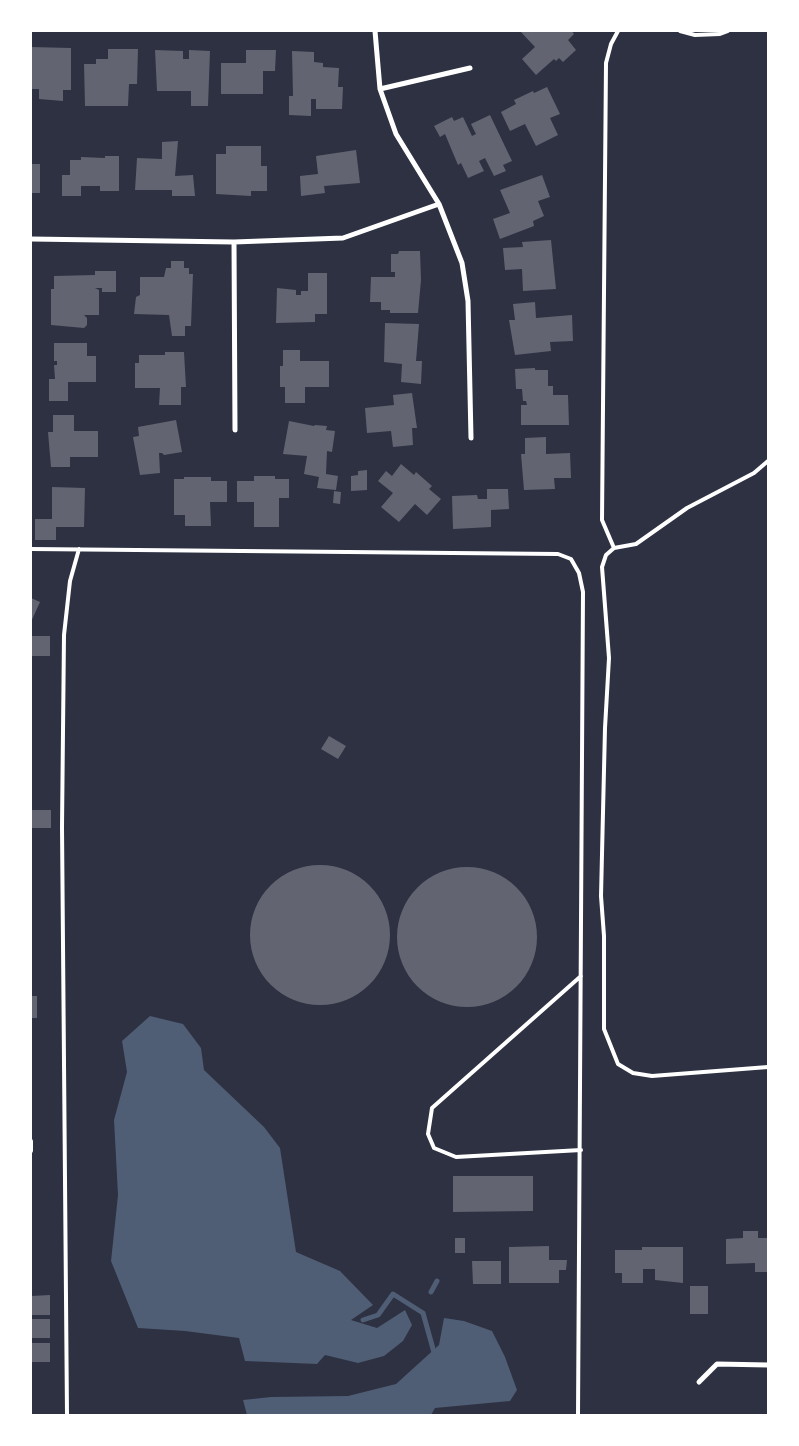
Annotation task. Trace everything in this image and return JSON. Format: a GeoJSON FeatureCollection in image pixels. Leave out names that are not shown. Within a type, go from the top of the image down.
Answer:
{"type":"FeatureCollection","features":[{"type":"Feature","properties":{"kind":"street"},"geometry":{"type":"LineString","coordinates":[[375,31],[380,89],[396,134],[439,204],[462,263],[468,301],[471,438]]}},
{"type":"Feature","properties":{"kind":"street"},"geometry":{"type":"LineString","coordinates":[[380,89],[470,68]]}},
{"type":"Feature","properties":{"kind":"street"},"geometry":{"type":"LineString","coordinates":[[31,239],[234,242],[343,238],[439,204]]}},
{"type":"Feature","properties":{"kind":"street"},"geometry":{"type":"LineString","coordinates":[[234,242],[235,430]]}},
{"type":"Feature","properties":{"kind":"street"},"geometry":{"type":"LineString","coordinates":[[699,1382],[717,1364],[768,1364]]}},
{"type":"Feature","properties":{"kind":"lane"},"geometry":{"type":"LineString","coordinates":[[614,548],[602,520],[606,63],[611,44],[618,31]]}},
{"type":"Feature","properties":{"kind":"lane"},"geometry":{"type":"LineString","coordinates":[[680,31],[696,35],[720,34],[728,31]]}},
{"type":"Feature","properties":{"kind":"lane"},"geometry":{"type":"LineString","coordinates":[[768,461],[754,473],[687,508],[636,544],[614,548],[606,555],[602,567],[609,658],[605,728],[601,896],[604,936],[604,1030],[618,1064],[633,1073],[652,1076],[768,1067]]}},
{"type":"Feature","properties":{"kind":"lane"},"geometry":{"type":"LineString","coordinates":[[31,549],[558,554],[571,559],[579,573],[583,592],[578,1415]]}},
{"type":"Feature","properties":{"kind":"lane"},"geometry":{"type":"LineString","coordinates":[[67,1415],[62,827],[64,635],[70,581],[79,549]]}},
{"type":"Feature","properties":{"kind":"lane"},"geometry":{"type":"LineString","coordinates":[[581,976],[432,1108],[428,1134],[434,1148],[456,1157],[581,1150]]}},
{"type":"Feature","properties":{"kind":"lane"},"geometry":{"type":"LineString","coordinates":[[31,1141],[31,1151]]}},
{"type":"Feature","properties":{"kind":"water"},"geometry":{"type":"Polygon","coordinates":[[[150,1016],[183,1024],[201,1048],[204,1070],[264,1127],[280,1148],[296,1252],[340,1271],[373,1305],[351,1320],[377,1328],[405,1310],[412,1325],[403,1341],[384,1356],[358,1363],[325,1355],[317,1364],[245,1361],[239,1338],[185,1331],[138,1328],[111,1261],[118,1195],[114,1120],[127,1072],[122,1041],[150,1016]]]}},
{"type":"Feature","properties":{"kind":"water"},"geometry":{"type":"Polygon","coordinates":[[[444,1318],[464,1321],[492,1331],[505,1357],[517,1390],[510,1401],[435,1408],[431,1415],[247,1415],[243,1400],[271,1397],[348,1396],[396,1384],[439,1345],[444,1318]]]}},
{"type":"Feature","properties":{"kind":"building"},"geometry":{"type":"Polygon","coordinates":[[[520,31],[572,31],[574,34],[568,40],[576,50],[563,62],[559,58],[556,61],[554,59],[536,75],[522,59],[535,47],[520,31]]]}},
{"type":"Feature","properties":{"kind":"building"},"geometry":{"type":"Polygon","coordinates":[[[31,47],[71,48],[71,90],[63,90],[63,101],[39,99],[39,89],[31,89],[31,47]]]}},
{"type":"Feature","properties":{"kind":"building"},"geometry":{"type":"Polygon","coordinates":[[[108,49],[138,49],[137,84],[129,84],[128,106],[85,106],[84,64],[96,64],[96,59],[108,59],[108,49]]]}},
{"type":"Feature","properties":{"kind":"building"},"geometry":{"type":"Polygon","coordinates":[[[155,50],[183,51],[183,59],[189,59],[189,50],[210,51],[208,106],[191,106],[191,91],[157,91],[155,50]]]}},
{"type":"Feature","properties":{"kind":"building"},"geometry":{"type":"Polygon","coordinates":[[[246,50],[276,50],[275,71],[263,71],[263,94],[221,94],[221,63],[246,63],[246,50]]]}},
{"type":"Feature","properties":{"kind":"building"},"geometry":{"type":"Polygon","coordinates":[[[292,51],[314,52],[314,62],[323,63],[323,67],[339,68],[338,87],[343,87],[342,109],[316,109],[316,99],[311,99],[311,116],[289,115],[289,96],[293,96],[292,51]]]}},
{"type":"Feature","properties":{"kind":"building"},"geometry":{"type":"Polygon","coordinates":[[[547,87],[560,114],[550,118],[558,135],[536,146],[525,124],[510,131],[501,112],[516,104],[514,100],[547,87]]]}},
{"type":"Feature","properties":{"kind":"building"},"geometry":{"type":"Polygon","coordinates":[[[490,115],[512,161],[503,165],[506,171],[494,176],[485,158],[479,161],[484,171],[468,178],[461,163],[458,165],[445,134],[440,137],[434,126],[452,117],[454,121],[463,117],[472,136],[476,134],[471,124],[490,115]]]}},
{"type":"Feature","properties":{"kind":"building"},"geometry":{"type":"Polygon","coordinates":[[[178,141],[175,176],[193,175],[195,196],[172,196],[172,190],[135,190],[137,158],[162,159],[162,142],[178,141]]]}},
{"type":"Feature","properties":{"kind":"building"},"geometry":{"type":"Polygon","coordinates":[[[226,146],[261,146],[261,166],[267,166],[267,191],[251,191],[251,196],[216,194],[216,154],[226,154],[226,146]]]}},
{"type":"Feature","properties":{"kind":"building"},"geometry":{"type":"Polygon","coordinates":[[[356,150],[360,183],[324,186],[325,193],[301,196],[300,176],[318,174],[316,156],[356,150]]]}},
{"type":"Feature","properties":{"kind":"building"},"geometry":{"type":"Polygon","coordinates":[[[105,156],[119,156],[119,191],[100,191],[100,186],[81,186],[81,196],[62,196],[62,175],[70,175],[70,160],[81,160],[81,157],[105,158],[105,156]]]}},
{"type":"Feature","properties":{"kind":"building"},"geometry":{"type":"Polygon","coordinates":[[[31,164],[40,164],[40,193],[31,193],[31,164]]]}},
{"type":"Feature","properties":{"kind":"building"},"geometry":{"type":"Polygon","coordinates":[[[542,175],[550,197],[538,201],[544,216],[533,221],[534,226],[500,239],[493,219],[510,213],[500,190],[542,175]]]}},
{"type":"Feature","properties":{"kind":"building"},"geometry":{"type":"Polygon","coordinates":[[[551,240],[556,289],[523,291],[522,269],[505,270],[503,248],[523,247],[522,242],[551,240]]]}},
{"type":"Feature","properties":{"kind":"building"},"geometry":{"type":"Polygon","coordinates":[[[399,251],[420,251],[421,280],[418,313],[390,313],[390,310],[381,310],[381,302],[370,302],[371,277],[395,277],[395,272],[391,272],[391,254],[398,254],[399,251]]]}},
{"type":"Feature","properties":{"kind":"building"},"geometry":{"type":"Polygon","coordinates":[[[171,261],[184,261],[184,268],[189,268],[189,274],[193,274],[191,326],[185,326],[185,336],[172,336],[169,315],[134,314],[136,297],[140,295],[140,277],[164,277],[166,268],[171,268],[171,261]]]}},
{"type":"Feature","properties":{"kind":"building"},"geometry":{"type":"Polygon","coordinates":[[[95,271],[116,271],[116,292],[102,292],[102,288],[95,288],[99,290],[99,315],[84,315],[87,318],[87,325],[84,328],[51,325],[51,289],[54,289],[54,276],[95,275],[95,271]]]}},
{"type":"Feature","properties":{"kind":"building"},"geometry":{"type":"Polygon","coordinates":[[[308,273],[327,273],[327,314],[315,314],[315,322],[276,323],[277,288],[296,290],[296,295],[301,295],[301,291],[308,291],[308,273]]]}},
{"type":"Feature","properties":{"kind":"building"},"geometry":{"type":"Polygon","coordinates":[[[535,302],[536,318],[572,315],[573,341],[550,342],[551,351],[515,355],[509,320],[515,320],[513,304],[535,302]]]}},
{"type":"Feature","properties":{"kind":"building"},"geometry":{"type":"Polygon","coordinates":[[[385,323],[419,324],[416,361],[422,361],[421,384],[401,382],[402,364],[384,362],[385,323]]]}},
{"type":"Feature","properties":{"kind":"building"},"geometry":{"type":"Polygon","coordinates":[[[54,343],[87,343],[87,356],[96,356],[96,382],[68,382],[68,401],[49,401],[49,379],[55,379],[54,365],[57,365],[57,361],[54,361],[54,343]]]}},
{"type":"Feature","properties":{"kind":"building"},"geometry":{"type":"Polygon","coordinates":[[[283,350],[300,350],[300,361],[329,361],[329,387],[305,387],[305,403],[285,403],[285,387],[280,387],[280,366],[283,366],[283,350]]]}},
{"type":"Feature","properties":{"kind":"building"},"geometry":{"type":"Polygon","coordinates":[[[165,352],[184,352],[186,387],[181,387],[181,405],[159,405],[160,388],[135,388],[135,363],[139,363],[139,355],[165,355],[165,352]]]}},
{"type":"Feature","properties":{"kind":"building"},"geometry":{"type":"Polygon","coordinates":[[[535,368],[535,370],[548,370],[548,386],[553,386],[553,395],[568,395],[569,425],[521,425],[521,405],[527,405],[526,401],[523,401],[522,389],[516,389],[515,369],[535,368]]]}},
{"type":"Feature","properties":{"kind":"building"},"geometry":{"type":"Polygon","coordinates":[[[412,393],[417,428],[412,428],[413,445],[393,447],[391,431],[367,433],[365,408],[394,405],[393,395],[412,393]]]}},
{"type":"Feature","properties":{"kind":"building"},"geometry":{"type":"Polygon","coordinates":[[[53,415],[74,415],[74,431],[98,431],[98,457],[70,457],[70,467],[51,467],[48,432],[53,432],[53,415]]]}},
{"type":"Feature","properties":{"kind":"building"},"geometry":{"type":"Polygon","coordinates":[[[176,420],[182,452],[164,455],[159,453],[160,473],[140,475],[133,437],[139,436],[138,427],[176,420]]]}},
{"type":"Feature","properties":{"kind":"building"},"geometry":{"type":"Polygon","coordinates":[[[289,421],[314,426],[327,426],[326,430],[335,431],[332,452],[327,451],[326,474],[338,476],[336,490],[317,488],[319,477],[304,474],[307,456],[283,454],[289,421]]]}},
{"type":"Feature","properties":{"kind":"building"},"geometry":{"type":"Polygon","coordinates":[[[546,437],[546,454],[570,453],[571,478],[554,478],[555,489],[524,490],[521,454],[525,454],[525,438],[546,437]]]}},
{"type":"Feature","properties":{"kind":"building"},"geometry":{"type":"Polygon","coordinates":[[[401,464],[414,475],[416,472],[432,486],[429,489],[441,499],[427,515],[415,504],[399,522],[381,507],[393,493],[378,481],[386,471],[392,476],[401,464]]]}},
{"type":"Feature","properties":{"kind":"building"},"geometry":{"type":"Polygon","coordinates":[[[367,470],[367,490],[351,491],[351,476],[358,475],[358,471],[367,470]]]}},
{"type":"Feature","properties":{"kind":"building"},"geometry":{"type":"Polygon","coordinates":[[[254,476],[275,476],[275,479],[289,479],[289,498],[279,498],[279,527],[254,527],[254,502],[237,502],[237,481],[254,481],[254,476]]]}},
{"type":"Feature","properties":{"kind":"building"},"geometry":{"type":"Polygon","coordinates":[[[184,477],[211,477],[211,481],[227,481],[227,502],[210,502],[211,526],[185,526],[185,515],[174,515],[174,479],[184,479],[184,477]]]}},
{"type":"Feature","properties":{"kind":"building"},"geometry":{"type":"Polygon","coordinates":[[[52,487],[85,488],[84,527],[56,527],[56,540],[35,540],[35,519],[52,519],[52,487]]]}},
{"type":"Feature","properties":{"kind":"building"},"geometry":{"type":"Polygon","coordinates":[[[487,489],[508,489],[509,509],[491,510],[491,527],[453,529],[452,496],[477,495],[478,499],[487,499],[487,489]]]}},
{"type":"Feature","properties":{"kind":"building"},"geometry":{"type":"Polygon","coordinates":[[[334,491],[341,492],[340,504],[333,503],[334,491]]]}},
{"type":"Feature","properties":{"kind":"building"},"geometry":{"type":"Polygon","coordinates":[[[31,598],[40,602],[31,622],[31,598]]]}},
{"type":"Feature","properties":{"kind":"building"},"geometry":{"type":"Polygon","coordinates":[[[31,636],[50,636],[50,656],[31,656],[31,636]]]}},
{"type":"Feature","properties":{"kind":"building"},"geometry":{"type":"Polygon","coordinates":[[[329,736],[346,746],[338,759],[321,749],[329,736]]]}},
{"type":"Feature","properties":{"kind":"building"},"geometry":{"type":"Polygon","coordinates":[[[31,810],[51,810],[51,828],[31,828],[31,810]]]}},
{"type":"Feature","properties":{"kind":"building"},"geometry":{"type":"Polygon","coordinates":[[[320,865],[347,871],[359,877],[369,886],[378,896],[384,908],[390,935],[384,962],[378,974],[369,984],[359,993],[347,999],[320,1005],[293,999],[281,993],[271,984],[262,974],[256,962],[250,935],[256,908],[262,896],[271,886],[281,877],[293,871],[320,865]]]}},
{"type":"Feature","properties":{"kind":"building"},"geometry":{"type":"Polygon","coordinates":[[[467,867],[494,873],[506,879],[516,888],[525,898],[531,910],[537,937],[531,964],[525,976],[516,986],[506,995],[494,1001],[467,1007],[440,1001],[428,995],[418,986],[409,976],[403,964],[397,937],[403,910],[409,898],[418,888],[428,879],[440,873],[467,867]]]}},
{"type":"Feature","properties":{"kind":"building"},"geometry":{"type":"Polygon","coordinates":[[[31,996],[37,996],[37,1018],[31,1018],[31,996]]]}},
{"type":"Feature","properties":{"kind":"building"},"geometry":{"type":"Polygon","coordinates":[[[453,1176],[533,1176],[533,1211],[453,1212],[453,1176]]]}},
{"type":"Feature","properties":{"kind":"building"},"geometry":{"type":"Polygon","coordinates":[[[743,1231],[758,1231],[758,1238],[768,1238],[768,1272],[755,1272],[755,1263],[726,1264],[726,1239],[743,1238],[743,1231]]]}},
{"type":"Feature","properties":{"kind":"building"},"geometry":{"type":"Polygon","coordinates":[[[455,1238],[465,1238],[465,1253],[455,1253],[455,1238]]]}},
{"type":"Feature","properties":{"kind":"building"},"geometry":{"type":"Polygon","coordinates":[[[549,1246],[549,1260],[567,1260],[566,1270],[559,1270],[559,1283],[509,1283],[509,1247],[549,1246]]]}},
{"type":"Feature","properties":{"kind":"building"},"geometry":{"type":"Polygon","coordinates":[[[642,1247],[683,1247],[683,1283],[655,1280],[655,1269],[643,1269],[643,1283],[622,1283],[622,1273],[615,1273],[615,1250],[642,1250],[642,1247]]]}},
{"type":"Feature","properties":{"kind":"building"},"geometry":{"type":"Polygon","coordinates":[[[472,1261],[501,1261],[501,1284],[473,1284],[472,1261]]]}},
{"type":"Feature","properties":{"kind":"building"},"geometry":{"type":"Polygon","coordinates":[[[690,1286],[708,1286],[708,1314],[690,1314],[690,1286]]]}},
{"type":"Feature","properties":{"kind":"building"},"geometry":{"type":"Polygon","coordinates":[[[50,1295],[50,1315],[31,1315],[31,1296],[50,1295]]]}},
{"type":"Feature","properties":{"kind":"building"},"geometry":{"type":"Polygon","coordinates":[[[31,1319],[50,1319],[50,1338],[31,1338],[31,1319]]]}},
{"type":"Feature","properties":{"kind":"building"},"geometry":{"type":"Polygon","coordinates":[[[31,1343],[50,1343],[50,1362],[31,1362],[31,1343]]]}},
{"type":"Feature","properties":{"kind":"waterway"},"geometry":{"type":"LineString","coordinates":[[431,1292],[437,1281]]}},
{"type":"Feature","properties":{"kind":"waterway"},"geometry":{"type":"LineString","coordinates":[[363,1320],[378,1315],[393,1294],[423,1313],[435,1356]]}}]}
